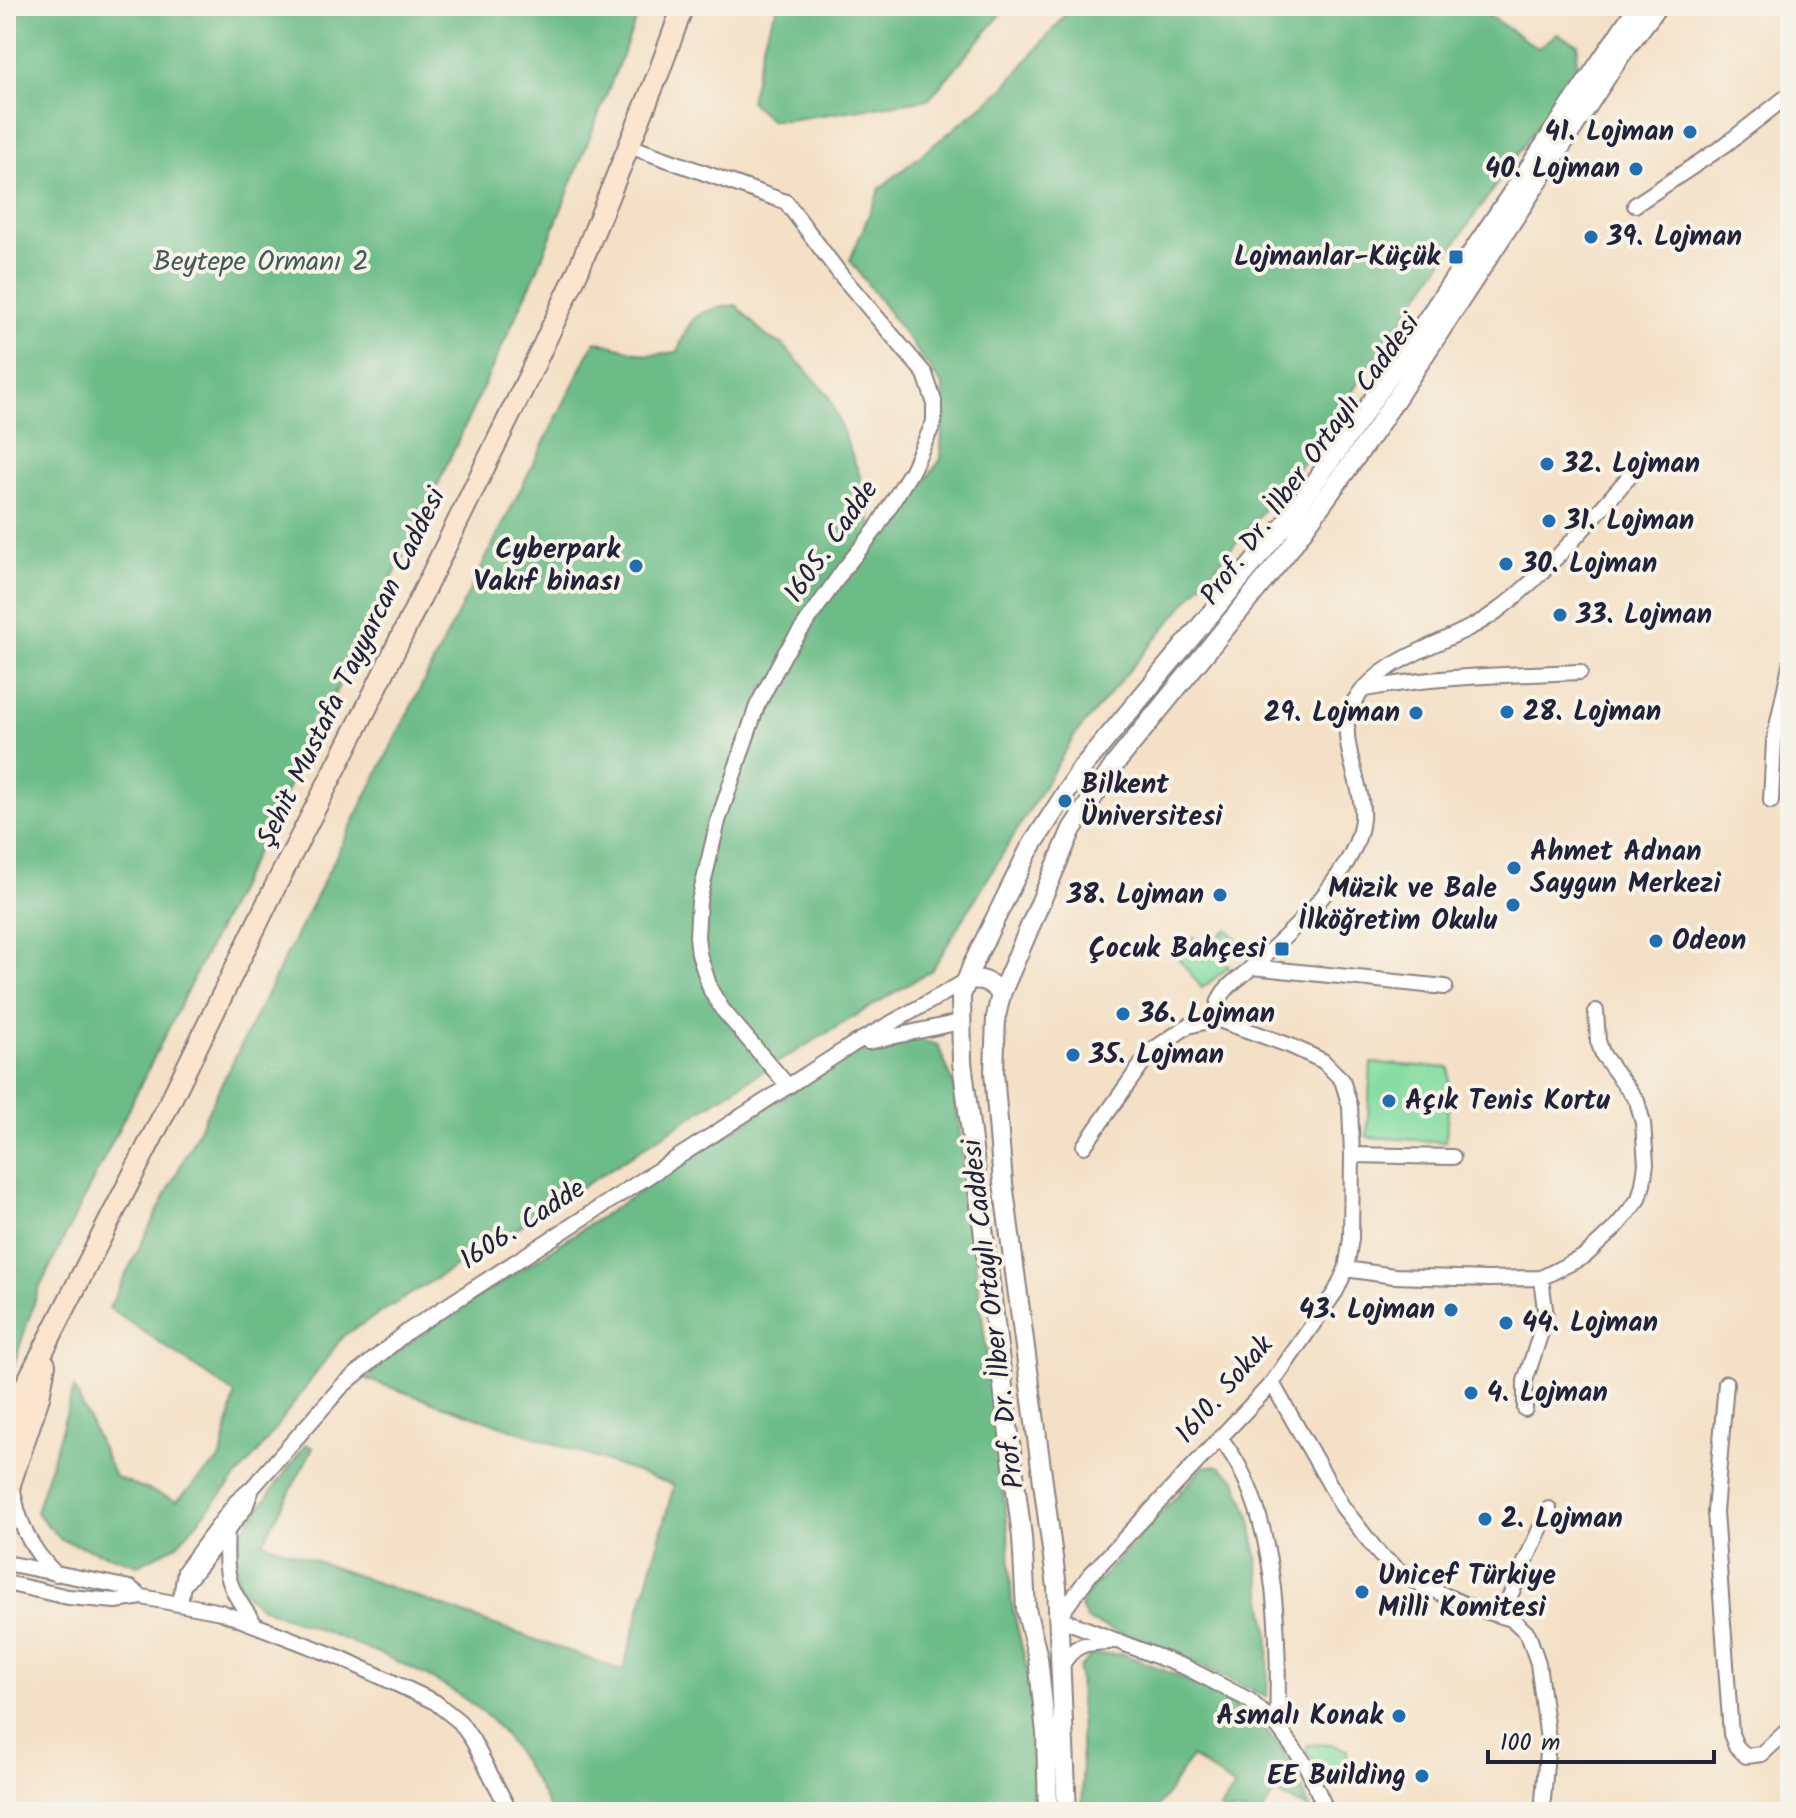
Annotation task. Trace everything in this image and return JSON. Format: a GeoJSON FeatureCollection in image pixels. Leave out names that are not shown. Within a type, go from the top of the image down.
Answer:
{"type":"FeatureCollection","features":[{"type":"Feature","properties":{"kind":"main road","name":"Şehit Mustafa Tayyarcan Caddesi"},"geometry":{"type":"LineString","coordinates":[[6,1436],[20,1396],[365,711],[529,376],[578,271],[683,6]]}},
{"type":"Feature","properties":{"kind":"main road","name":"Şehit Mustafa Tayyarcan Caddesi"},"geometry":{"type":"LineString","coordinates":[[9,1488],[39,1397],[48,1344]]}},
{"type":"Feature","properties":{"kind":"street","name":"Prof. Dr. İlber Ortaylı Caddesi"},"geometry":{"type":"LineString","coordinates":[[1048,1812],[1038,1658],[1027,1614],[1022,1537],[962,1062],[961,996],[1029,850],[1082,768],[1284,526],[1360,419],[1638,6]]}},
{"type":"Feature","properties":{"kind":"street","name":"Prof. Dr. İlber Ortaylı Caddesi"},"geometry":{"type":"LineString","coordinates":[[1067,1812],[1061,1668],[1062,1601],[1003,1183],[994,1072],[996,1017],[1001,994],[1072,829],[1115,764],[1288,551],[1358,453],[1622,53],[1658,6]]}},
{"type":"Feature","properties":{"kind":"street"},"geometry":{"type":"LineString","coordinates":[[1635,205],[1725,145],[1790,94]]}},
{"type":"Feature","properties":{"kind":"street","name":"1605. Cadde"},"geometry":{"type":"LineString","coordinates":[[629,146],[786,202],[840,274],[925,374],[934,401],[934,422],[899,492],[785,653],[757,706],[718,821],[699,901],[698,946],[711,991],[722,1009],[788,1086]]}},
{"type":"Feature","properties":{"kind":"street"},"geometry":{"type":"LineString","coordinates":[[1084,1146],[1151,1051],[1188,1026],[1216,1019],[1219,1001],[1228,986],[1252,967],[1327,892],[1356,844],[1362,817],[1348,742],[1348,721],[1353,704],[1364,689],[1381,672],[1493,614],[1516,596],[1637,468]]}},
{"type":"Feature","properties":{"kind":"street"},"geometry":{"type":"LineString","coordinates":[[1771,801],[1774,741],[1790,665]]}},
{"type":"Feature","properties":{"kind":"street"},"geometry":{"type":"LineString","coordinates":[[1364,689],[1405,681],[1468,676],[1580,672]]}},
{"type":"Feature","properties":{"kind":"street"},"geometry":{"type":"LineString","coordinates":[[1252,967],[1445,987]]}},
{"type":"Feature","properties":{"kind":"street"},"geometry":{"type":"LineString","coordinates":[[966,981],[979,978],[991,983],[1001,994]]}},
{"type":"Feature","properties":{"kind":"street","name":"1606. Cadde"},"geometry":{"type":"LineString","coordinates":[[180,1604],[185,1571],[236,1502],[253,1487],[342,1386],[408,1331],[852,1045],[966,981]]}},
{"type":"Feature","properties":{"kind":"street"},"geometry":{"type":"LineString","coordinates":[[1346,1269],[1394,1276],[1541,1278],[1585,1256],[1616,1227],[1639,1199],[1646,1164],[1641,1112],[1637,1101],[1603,1055],[1598,1041],[1596,1011]]}},
{"type":"Feature","properties":{"kind":"street"},"geometry":{"type":"LineString","coordinates":[[960,1022],[996,1017]]}},
{"type":"Feature","properties":{"kind":"street","name":"1610. Sokak"},"geometry":{"type":"LineString","coordinates":[[1062,1601],[1272,1383],[1336,1291],[1346,1269],[1351,1239],[1352,1155],[1350,1106],[1342,1080],[1323,1061],[1216,1019]]}},
{"type":"Feature","properties":{"kind":"street","name":"1606. Cadde"},"geometry":{"type":"LineString","coordinates":[[852,1045],[960,1022]]}},
{"type":"Feature","properties":{"kind":"street"},"geometry":{"type":"LineString","coordinates":[[1352,1155],[1453,1157]]}},
{"type":"Feature","properties":{"kind":"street"},"geometry":{"type":"LineString","coordinates":[[1525,1409],[1525,1381],[1546,1317],[1541,1278]]}},
{"type":"Feature","properties":{"kind":"street"},"geometry":{"type":"LineString","coordinates":[[1272,1383],[1342,1506],[1380,1555],[1410,1579],[1445,1597],[1512,1619],[1528,1634],[1538,1663],[1548,1740],[1542,1812]]}},
{"type":"Feature","properties":{"kind":"street"},"geometry":{"type":"LineString","coordinates":[[1726,1383],[1715,1512],[1731,1734],[1736,1746],[1746,1756],[1762,1754],[1790,1728]]}},
{"type":"Feature","properties":{"kind":"street"},"geometry":{"type":"LineString","coordinates":[[1220,1438],[1248,1482],[1262,1529],[1278,1647],[1277,1726]]}},
{"type":"Feature","properties":{"kind":"street","name":"1606. Cadde"},"geometry":{"type":"LineString","coordinates":[[184,1585],[245,1508],[253,1487]]}},
{"type":"Feature","properties":{"kind":"street"},"geometry":{"type":"LineString","coordinates":[[9,1488],[23,1532],[45,1563],[57,1574]]}},
{"type":"Feature","properties":{"kind":"street"},"geometry":{"type":"LineString","coordinates":[[1501,1616],[1549,1509]]}},
{"type":"Feature","properties":{"kind":"street"},"geometry":{"type":"LineString","coordinates":[[227,1532],[227,1579],[254,1624]]}},
{"type":"Feature","properties":{"kind":"street"},"geometry":{"type":"LineString","coordinates":[[6,1563],[130,1588],[142,1597]]}},
{"type":"Feature","properties":{"kind":"street"},"geometry":{"type":"LineString","coordinates":[[6,1583],[68,1597],[116,1601],[142,1597],[221,1612],[343,1659],[435,1702],[460,1722],[510,1812]]}},
{"type":"Feature","properties":{"kind":"street"},"geometry":{"type":"LineString","coordinates":[[6,1597],[31,1589]]}},
{"type":"Feature","properties":{"kind":"street"},"geometry":{"type":"LineString","coordinates":[[1062,1601],[1048,1627],[1036,1626],[1027,1614],[1031,1598],[1041,1594],[1053,1597],[1062,1601],[1071,1607],[1079,1627],[1222,1684],[1249,1700],[1277,1726],[1306,1765],[1327,1812]]}},
{"type":"Feature","properties":{"kind":"street"},"geometry":{"type":"LineString","coordinates":[[1062,1601],[1079,1627]]}},
{"type":"Feature","properties":{"kind":"street"},"geometry":{"type":"LineString","coordinates":[[1061,1668],[1068,1654],[1080,1646],[1114,1641]]}},
{"type":"Feature","properties":{"kind":"green space","name":"Beytepe Ormanı 2"},"geometry":{"type":"Polygon","coordinates":[[[6,6],[633,6],[640,10],[536,273],[424,514],[38,1291],[6,1388],[6,6]]]}},
{"type":"Feature","properties":{"kind":"green space"},"geometry":{"type":"Polygon","coordinates":[[[778,6],[1008,6],[929,99],[770,120],[750,101],[765,36],[778,6]]]}},
{"type":"Feature","properties":{"kind":"green space"},"geometry":{"type":"Polygon","coordinates":[[[1073,6],[1474,6],[1538,48],[1557,34],[1578,44],[1576,70],[1301,465],[1075,735],[932,970],[750,1079],[343,1336],[260,1450],[177,1545],[138,1565],[61,1540],[36,1512],[74,1388],[115,1477],[177,1501],[221,1458],[235,1394],[109,1308],[595,341],[647,355],[678,352],[686,330],[697,316],[736,305],[767,337],[782,344],[828,394],[860,476],[877,546],[941,459],[943,386],[850,260],[880,188],[1001,91],[1073,6]]]}},
{"type":"Feature","properties":{"kind":"green space"},"geometry":{"type":"Polygon","coordinates":[[[1228,929],[1240,944],[1222,958],[1229,967],[1202,988],[1174,953],[1194,937],[1204,948],[1228,929]]]}},
{"type":"Feature","properties":{"kind":"green space"},"geometry":{"type":"Polygon","coordinates":[[[910,1037],[938,1045],[954,1085],[1008,1530],[1012,1604],[1033,1696],[1035,1812],[551,1812],[507,1738],[467,1700],[382,1655],[263,1608],[241,1590],[233,1562],[241,1533],[306,1444],[313,1448],[263,1542],[623,1671],[674,1485],[366,1379],[386,1359],[430,1329],[854,1051],[910,1037]]]}},
{"type":"Feature","properties":{"kind":"green space"},"geometry":{"type":"Polygon","coordinates":[[[1371,1063],[1450,1068],[1446,1142],[1367,1137],[1371,1063]]]}},
{"type":"Feature","properties":{"kind":"green space"},"geometry":{"type":"Polygon","coordinates":[[[1204,1466],[1219,1466],[1235,1478],[1251,1519],[1269,1637],[1267,1697],[1193,1662],[1087,1620],[1081,1607],[1084,1597],[1204,1466]]]}},
{"type":"Feature","properties":{"kind":"green space"},"geometry":{"type":"Polygon","coordinates":[[[1123,1654],[1194,1683],[1259,1724],[1291,1764],[1310,1809],[1274,1793],[1263,1812],[1225,1812],[1220,1809],[1235,1787],[1191,1757],[1155,1812],[1083,1812],[1079,1668],[1092,1655],[1123,1654]]]}},
{"type":"Feature","properties":{"kind":"green space"},"geometry":{"type":"Polygon","coordinates":[[[1332,1744],[1347,1750],[1347,1767],[1367,1767],[1367,1785],[1350,1785],[1314,1761],[1307,1751],[1307,1745],[1332,1744]]]}},
{"type":"Feature","properties":{"kind":"place","name":"41. Lojman"},"geometry":{"type":"Point","coordinates":[1690,132]}},
{"type":"Feature","properties":{"kind":"place","name":"40. Lojman"},"geometry":{"type":"Point","coordinates":[1636,169]}},
{"type":"Feature","properties":{"kind":"place","name":"39. Lojman"},"geometry":{"type":"Point","coordinates":[1591,237]}},
{"type":"Feature","properties":{"kind":"place","name":"Lojmanlar-Küçük"},"geometry":{"type":"Point","coordinates":[1456,257]}},
{"type":"Feature","properties":{"kind":"place","name":"32. Lojman"},"geometry":{"type":"Point","coordinates":[1547,464]}},
{"type":"Feature","properties":{"kind":"place","name":"31. Lojman"},"geometry":{"type":"Point","coordinates":[1549,521]}},
{"type":"Feature","properties":{"kind":"place","name":"30. Lojman"},"geometry":{"type":"Point","coordinates":[1506,564]}},
{"type":"Feature","properties":{"kind":"place","name":"Cyberpark Vakıf binası"},"geometry":{"type":"Point","coordinates":[636,566]}},
{"type":"Feature","properties":{"kind":"place","name":"33. Lojman"},"geometry":{"type":"Point","coordinates":[1560,615]}},
{"type":"Feature","properties":{"kind":"place","name":"28. Lojman"},"geometry":{"type":"Point","coordinates":[1507,712]}},
{"type":"Feature","properties":{"kind":"place","name":"29. Lojman"},"geometry":{"type":"Point","coordinates":[1416,713]}},
{"type":"Feature","properties":{"kind":"place","name":"Bilkent Üniversitesi"},"geometry":{"type":"Point","coordinates":[1065,801]}},
{"type":"Feature","properties":{"kind":"place","name":"Ahmet Adnan Saygun Merkezi"},"geometry":{"type":"Point","coordinates":[1514,868]}},
{"type":"Feature","properties":{"kind":"place","name":"38. Lojman"},"geometry":{"type":"Point","coordinates":[1220,895]}},
{"type":"Feature","properties":{"kind":"place","name":"Müzik ve Bale İlköğretim Okulu"},"geometry":{"type":"Point","coordinates":[1513,905]}},
{"type":"Feature","properties":{"kind":"place","name":"Odeon"},"geometry":{"type":"Point","coordinates":[1656,941]}},
{"type":"Feature","properties":{"kind":"place","name":"Çocuk Bahçesi"},"geometry":{"type":"Point","coordinates":[1282,949]}},
{"type":"Feature","properties":{"kind":"place","name":"36. Lojman"},"geometry":{"type":"Point","coordinates":[1123,1014]}},
{"type":"Feature","properties":{"kind":"place","name":"35. Lojman"},"geometry":{"type":"Point","coordinates":[1073,1055]}},
{"type":"Feature","properties":{"kind":"place","name":"Açık Tenis Kortu"},"geometry":{"type":"Point","coordinates":[1389,1101]}},
{"type":"Feature","properties":{"kind":"place","name":"43. Lojman"},"geometry":{"type":"Point","coordinates":[1451,1310]}},
{"type":"Feature","properties":{"kind":"place","name":"44. Lojman"},"geometry":{"type":"Point","coordinates":[1506,1323]}},
{"type":"Feature","properties":{"kind":"place","name":"4. Lojman"},"geometry":{"type":"Point","coordinates":[1471,1393]}},
{"type":"Feature","properties":{"kind":"place","name":"2. Lojman"},"geometry":{"type":"Point","coordinates":[1485,1519]}},
{"type":"Feature","properties":{"kind":"place","name":"Unicef Türkiye Milli Komitesi"},"geometry":{"type":"Point","coordinates":[1362,1592]}},
{"type":"Feature","properties":{"kind":"place","name":"Asmalı Konak"},"geometry":{"type":"Point","coordinates":[1399,1716]}},
{"type":"Feature","properties":{"kind":"place","name":"EE Building"},"geometry":{"type":"Point","coordinates":[1422,1776]}}]}
